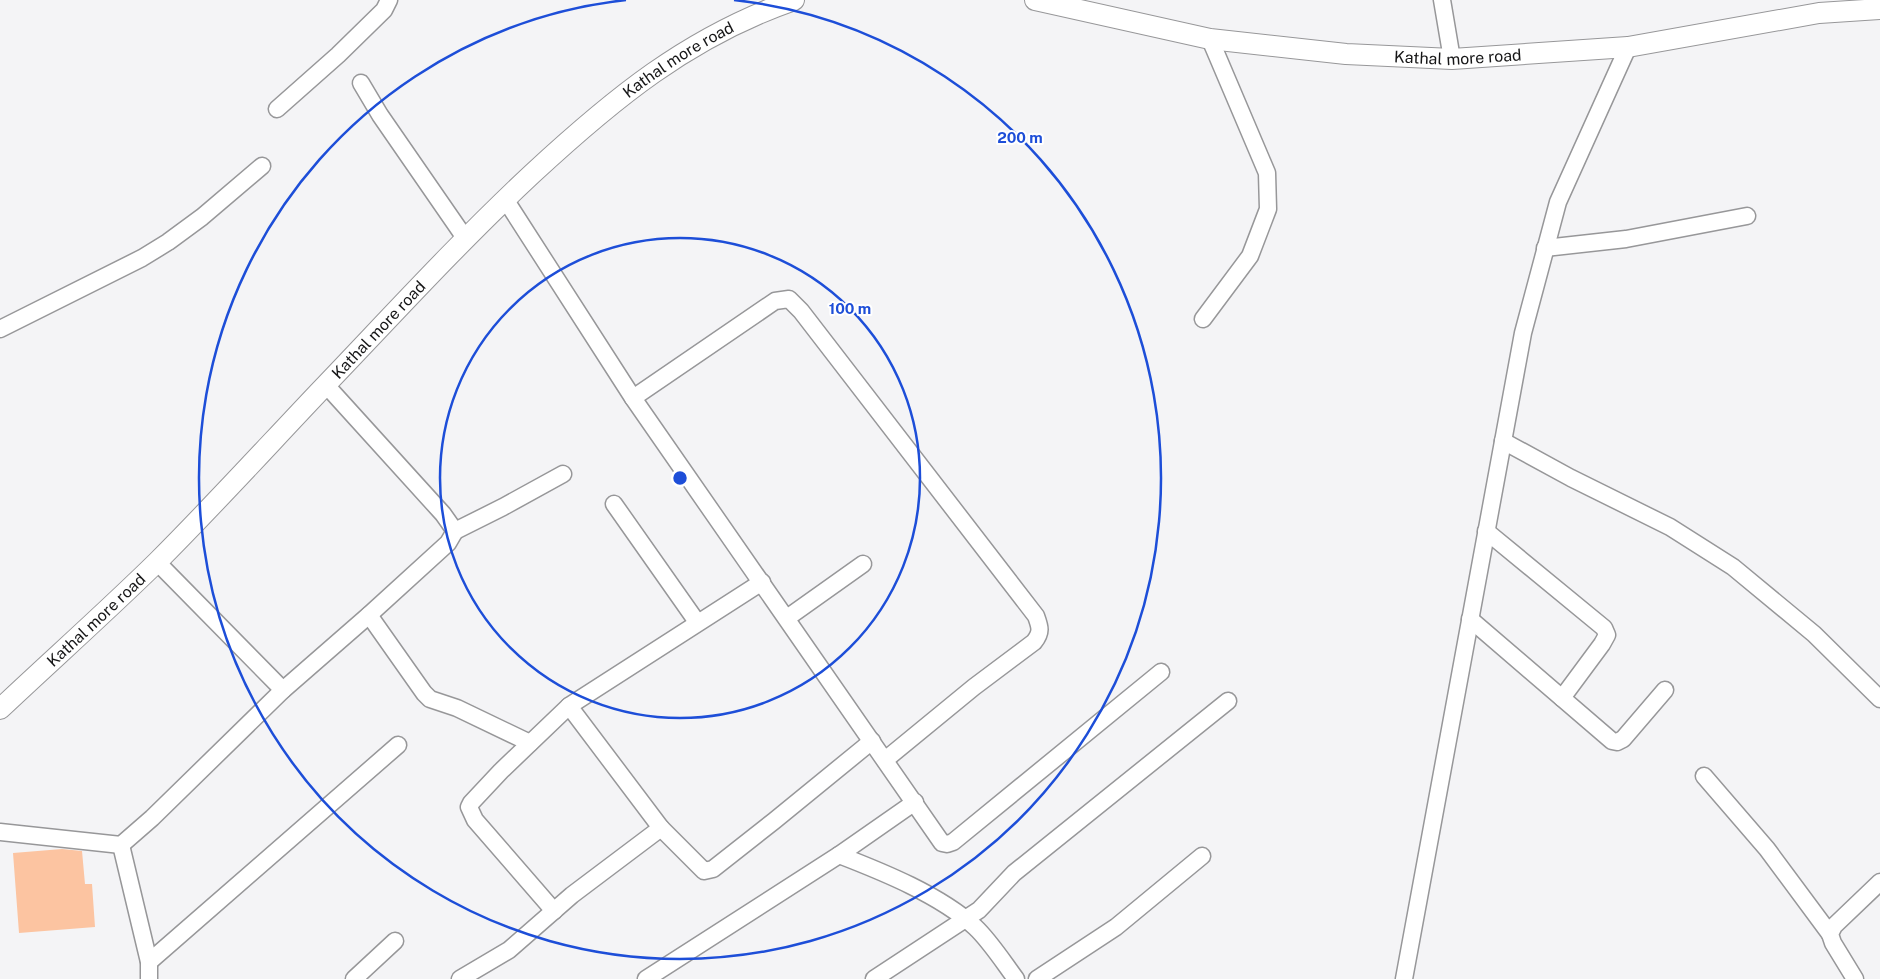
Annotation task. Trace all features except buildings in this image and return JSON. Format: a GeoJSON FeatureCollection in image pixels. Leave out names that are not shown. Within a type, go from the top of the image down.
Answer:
{"type":"FeatureCollection","features":[{"type":"Feature","properties":{"kind":"main road","name":"Kathal more road"},"geometry":{"type":"LineString","coordinates":[[0,709],[157,562],[465,238],[579,130],[648,76],[724,29],[768,9],[794,0]]}},
{"type":"Feature","properties":{"kind":"main road","name":"Kathal more road"},"geometry":{"type":"LineString","coordinates":[[1035,0],[1210,39],[1346,54],[1452,59],[1628,47],[1819,13],[1880,9]]}},
{"type":"Feature","properties":{"kind":"street"},"geometry":{"type":"LineString","coordinates":[[277,109],[338,55],[384,10],[389,0]]}},
{"type":"Feature","properties":{"kind":"street"},"geometry":{"type":"LineString","coordinates":[[1442,0],[1452,59]]}},
{"type":"Feature","properties":{"kind":"street"},"geometry":{"type":"LineString","coordinates":[[1203,319],[1250,256],[1268,209],[1267,173],[1210,39]]}},
{"type":"Feature","properties":{"kind":"street"},"geometry":{"type":"LineString","coordinates":[[1404,979],[1523,334],[1558,202],[1628,47]]}},
{"type":"Feature","properties":{"kind":"street"},"geometry":{"type":"LineString","coordinates":[[361,83],[380,115],[465,238]]}},
{"type":"Feature","properties":{"kind":"street"},"geometry":{"type":"LineString","coordinates":[[0,329],[142,258],[168,242],[202,217],[262,166]]}},
{"type":"Feature","properties":{"kind":"street"},"geometry":{"type":"LineString","coordinates":[[505,199],[633,398],[942,843],[953,842],[1161,672]]}},
{"type":"Feature","properties":{"kind":"street"},"geometry":{"type":"LineString","coordinates":[[1545,248],[1626,239],[1747,216]]}},
{"type":"Feature","properties":{"kind":"street"},"geometry":{"type":"LineString","coordinates":[[633,398],[776,301],[789,299],[801,311],[1036,616],[1041,629],[1039,636],[1034,642],[974,686],[885,760]]}},
{"type":"Feature","properties":{"kind":"street"},"geometry":{"type":"LineString","coordinates":[[326,385],[443,514],[455,531]]}},
{"type":"Feature","properties":{"kind":"street"},"geometry":{"type":"LineString","coordinates":[[1504,441],[1571,478],[1670,527],[1732,567],[1814,634],[1880,699]]}},
{"type":"Feature","properties":{"kind":"street"},"geometry":{"type":"LineString","coordinates":[[0,832],[121,845],[152,818],[283,690],[369,616],[448,543],[455,531],[563,474]]}},
{"type":"Feature","properties":{"kind":"street"},"geometry":{"type":"LineString","coordinates":[[614,504],[697,622]]}},
{"type":"Feature","properties":{"kind":"street"},"geometry":{"type":"LineString","coordinates":[[1486,531],[1604,628],[1607,635],[1602,644],[1562,698]]}},
{"type":"Feature","properties":{"kind":"street"},"geometry":{"type":"LineString","coordinates":[[157,562],[283,690]]}},
{"type":"Feature","properties":{"kind":"street"},"geometry":{"type":"LineString","coordinates":[[787,618],[863,564]]}},
{"type":"Feature","properties":{"kind":"street"},"geometry":{"type":"LineString","coordinates":[[554,911],[475,820],[469,808],[471,803],[500,771],[569,706],[762,582]]}},
{"type":"Feature","properties":{"kind":"street"},"geometry":{"type":"LineString","coordinates":[[369,616],[430,698],[463,710],[530,743]]}},
{"type":"Feature","properties":{"kind":"street"},"geometry":{"type":"LineString","coordinates":[[1470,619],[1612,741],[1617,742],[1623,739],[1665,690]]}},
{"type":"Feature","properties":{"kind":"street"},"geometry":{"type":"LineString","coordinates":[[874,979],[979,910],[1014,873],[1228,700]]}},
{"type":"Feature","properties":{"kind":"street"},"geometry":{"type":"LineString","coordinates":[[569,706],[661,828],[704,871],[713,868],[774,821],[872,740]]}},
{"type":"Feature","properties":{"kind":"street"},"geometry":{"type":"LineString","coordinates":[[149,962],[398,745]]}},
{"type":"Feature","properties":{"kind":"street"},"geometry":{"type":"LineString","coordinates":[[1704,776],[1767,849],[1830,934],[1833,943],[1855,979]]}},
{"type":"Feature","properties":{"kind":"street"},"geometry":{"type":"LineString","coordinates":[[646,979],[839,855],[914,802]]}},
{"type":"Feature","properties":{"kind":"street"},"geometry":{"type":"LineString","coordinates":[[460,979],[509,950],[572,895],[661,828]]}},
{"type":"Feature","properties":{"kind":"street"},"geometry":{"type":"LineString","coordinates":[[121,845],[149,962],[149,979]]}},
{"type":"Feature","properties":{"kind":"street"},"geometry":{"type":"LineString","coordinates":[[839,855],[884,873],[946,906],[976,928],[1016,979]]}},
{"type":"Feature","properties":{"kind":"street"},"geometry":{"type":"LineString","coordinates":[[1037,979],[1116,927],[1202,856]]}},
{"type":"Feature","properties":{"kind":"street"},"geometry":{"type":"LineString","coordinates":[[1830,934],[1834,926],[1880,882]]}},
{"type":"Feature","properties":{"kind":"street"},"geometry":{"type":"LineString","coordinates":[[354,979],[395,940]]}}]}
